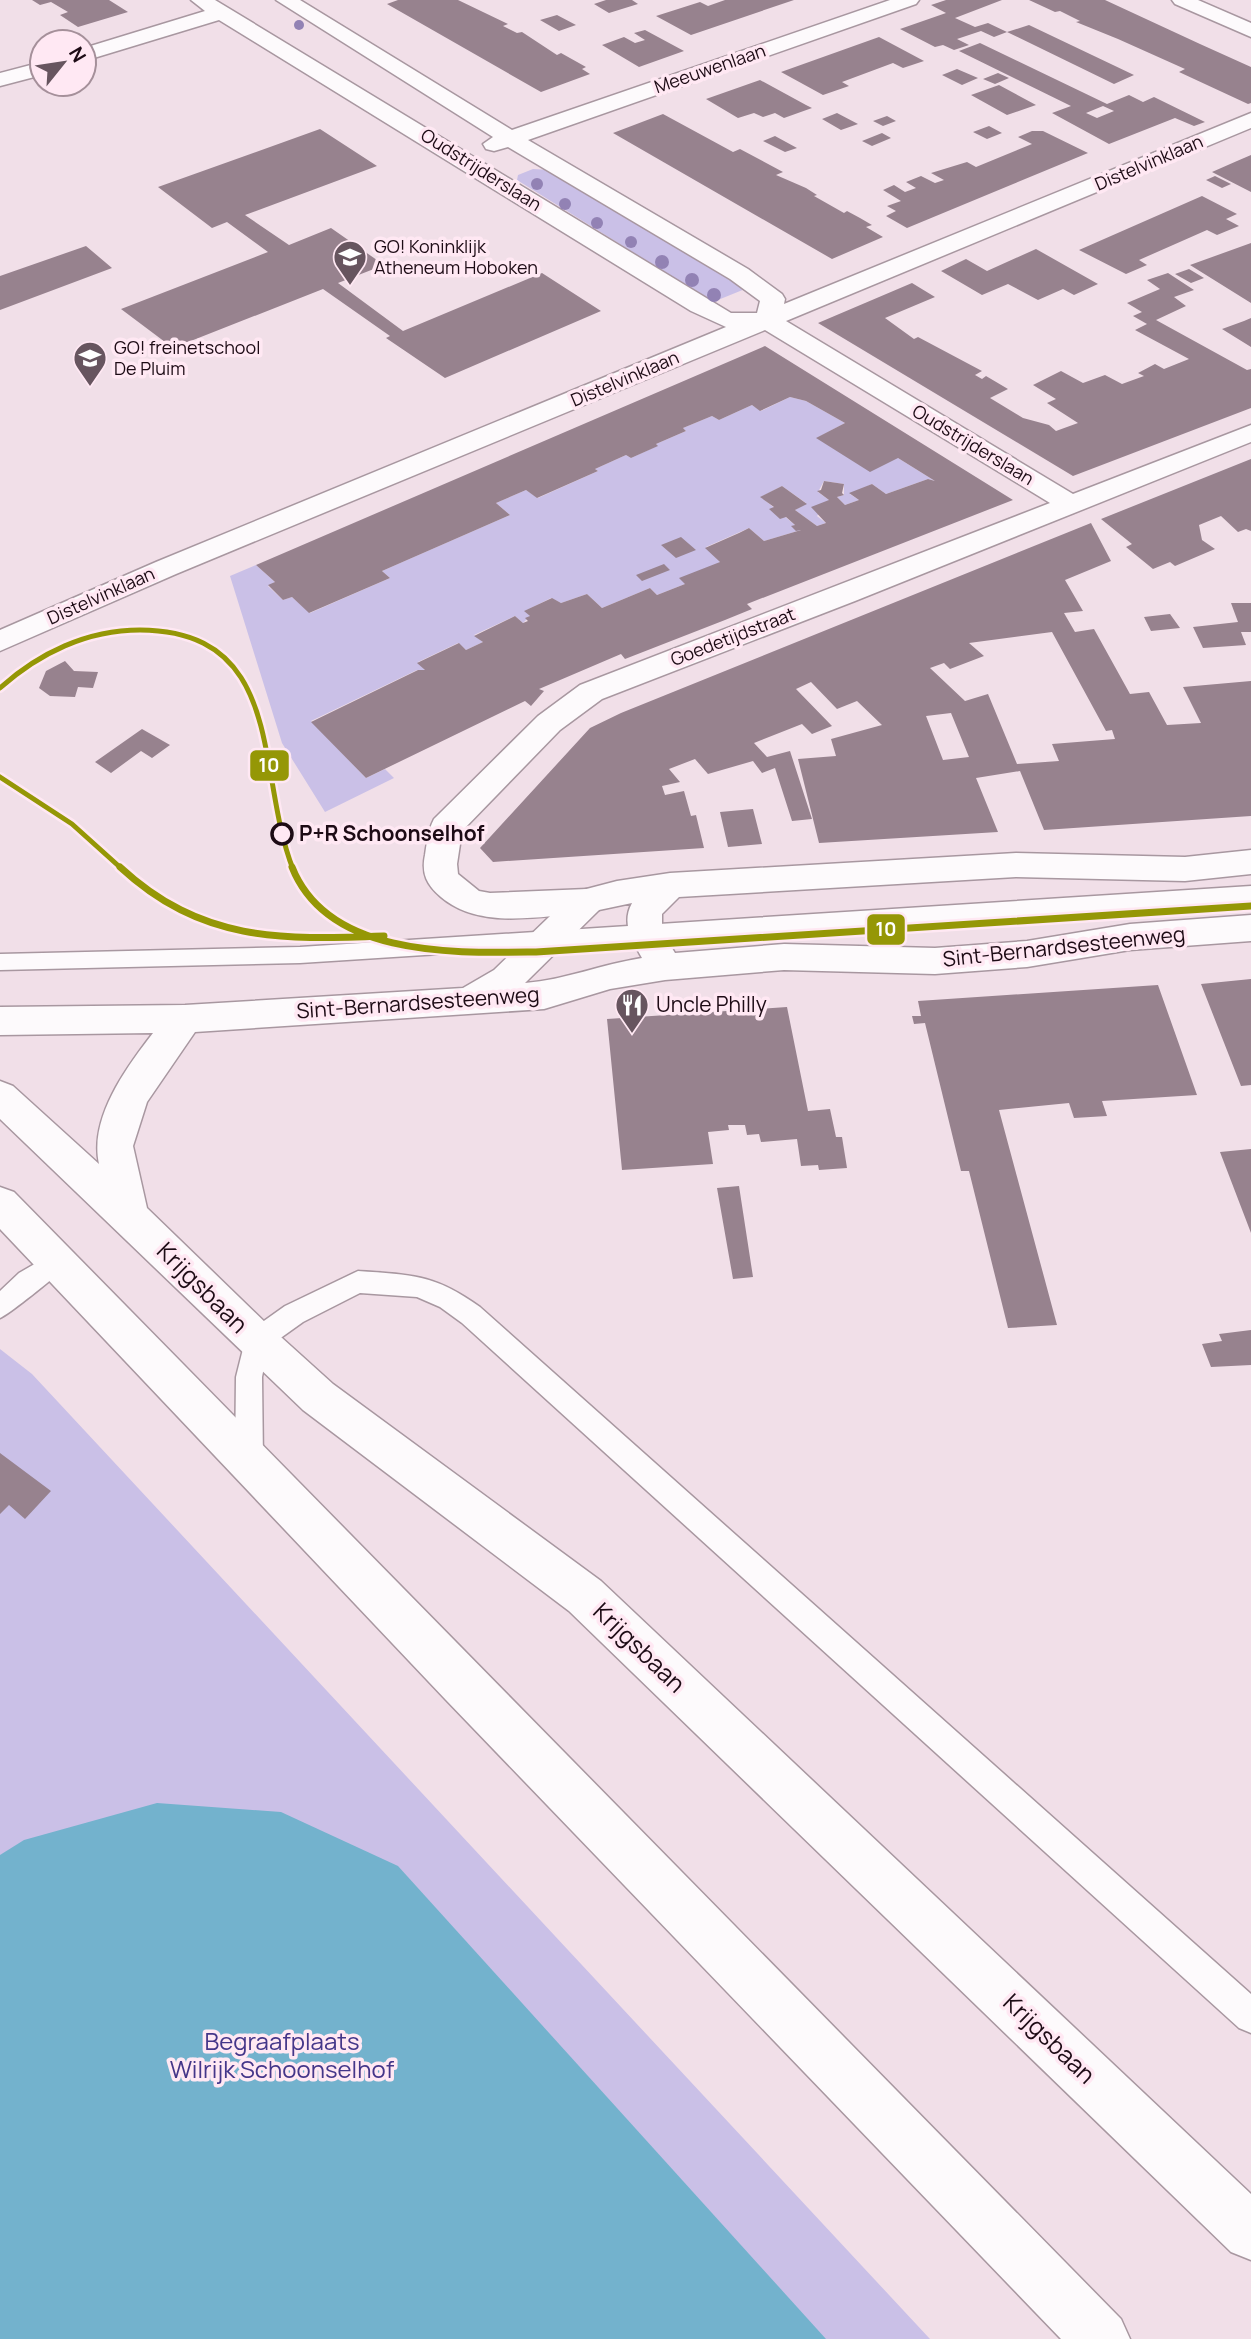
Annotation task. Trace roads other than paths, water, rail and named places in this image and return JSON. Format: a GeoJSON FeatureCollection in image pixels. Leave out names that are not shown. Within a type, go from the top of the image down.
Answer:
{"type":"FeatureCollection","features":[{"type":"Feature","properties":{"kind":"street","name":"Oudstrijderslaan"},"geometry":{"type":"LineString","coordinates":[[201,0],[700,306],[726,320],[767,320],[1072,505]]}},
{"type":"Feature","properties":{"kind":"street","name":"Oudstrijderslaan"},"geometry":{"type":"LineString","coordinates":[[286,0],[511,139],[739,274],[773,299],[767,320]]}},
{"type":"Feature","properties":{"kind":"street","name":"Meeuwenlaan"},"geometry":{"type":"LineString","coordinates":[[459,156],[909,0]]}},
{"type":"Feature","properties":{"kind":"street"},"geometry":{"type":"LineString","coordinates":[[1182,0],[1251,31]]}},
{"type":"Feature","properties":{"kind":"street"},"geometry":{"type":"LineString","coordinates":[[98,51],[222,13]]}},
{"type":"Feature","properties":{"kind":"street"},"geometry":{"type":"LineString","coordinates":[[0,80],[28,72]]}},
{"type":"Feature","properties":{"kind":"street","name":"Distelvinklaan"},"geometry":{"type":"LineString","coordinates":[[0,641],[166,568],[1251,120]]}},
{"type":"Feature","properties":{"kind":"street","name":"Goedetijdstraat"},"geometry":{"type":"LineString","coordinates":[[587,901],[491,906],[468,901],[442,879],[440,864],[446,827],[549,723],[592,692],[1251,433]]}},
{"type":"Feature","properties":{"kind":"street"},"geometry":{"type":"LineString","coordinates":[[468,1001],[507,979],[587,901],[617,892],[670,885],[1016,865],[1185,869],[1251,862]]}},
{"type":"Feature","properties":{"kind":"street"},"geometry":{"type":"LineString","coordinates":[[665,967],[645,933],[645,910],[670,885]]}},
{"type":"Feature","properties":{"kind":"street","name":"Sint-Bernardsesteenweg"},"geometry":{"type":"LineString","coordinates":[[0,1021],[186,1019],[468,1001],[544,995],[610,976],[665,967],[784,957],[948,960],[1027,954],[1130,937],[1251,928]]}},
{"type":"Feature","properties":{"kind":"street"},"geometry":{"type":"LineString","coordinates":[[129,1216],[114,1146],[129,1099],[155,1058],[186,1019]]}},
{"type":"Feature","properties":{"kind":"street","name":"Krijgsbaan"},"geometry":{"type":"LineString","coordinates":[[0,1096],[318,1397],[585,1596],[1251,2232]]}},
{"type":"Feature","properties":{"kind":"street"},"geometry":{"type":"LineString","coordinates":[[0,1203],[249,1464],[1101,2339]]}},
{"type":"Feature","properties":{"kind":"lane"},"geometry":{"type":"LineString","coordinates":[[0,962],[300,955],[1251,894]]}},
{"type":"Feature","properties":{"kind":"lane"},"geometry":{"type":"LineString","coordinates":[[0,1307],[28,1281],[57,1262]]}},
{"type":"Feature","properties":{"kind":"lane"},"geometry":{"type":"LineString","coordinates":[[249,1464],[249,1377],[256,1341],[294,1314],[358,1282],[419,1286],[449,1299],[471,1315],[1251,2016]]}},
{"type":"Feature","properties":{"kind":"water","name":"Begraafplaats Wilrijk Schoonselhof"},"geometry":{"type":"Polygon","coordinates":[[[157,1803],[281,1812],[398,1866],[826,2339],[0,2339],[0,1855],[24,1840],[157,1803]]]}},
{"type":"Feature","properties":{"kind":"place","name":"GO! Koninklijk Atheneum Hoboken"},"geometry":{"type":"Point","coordinates":[350,287]}},
{"type":"Feature","properties":{"kind":"place","name":"GO! freinetschool De Pluim"},"geometry":{"type":"Point","coordinates":[90,388]}},
{"type":"Feature","properties":{"kind":"place","name":"P+R Schoonselhof"},"geometry":{"type":"Point","coordinates":[282,834]}},
{"type":"Feature","properties":{"kind":"place","name":"Uncle Philly"},"geometry":{"type":"Point","coordinates":[632,1035]}}]}
